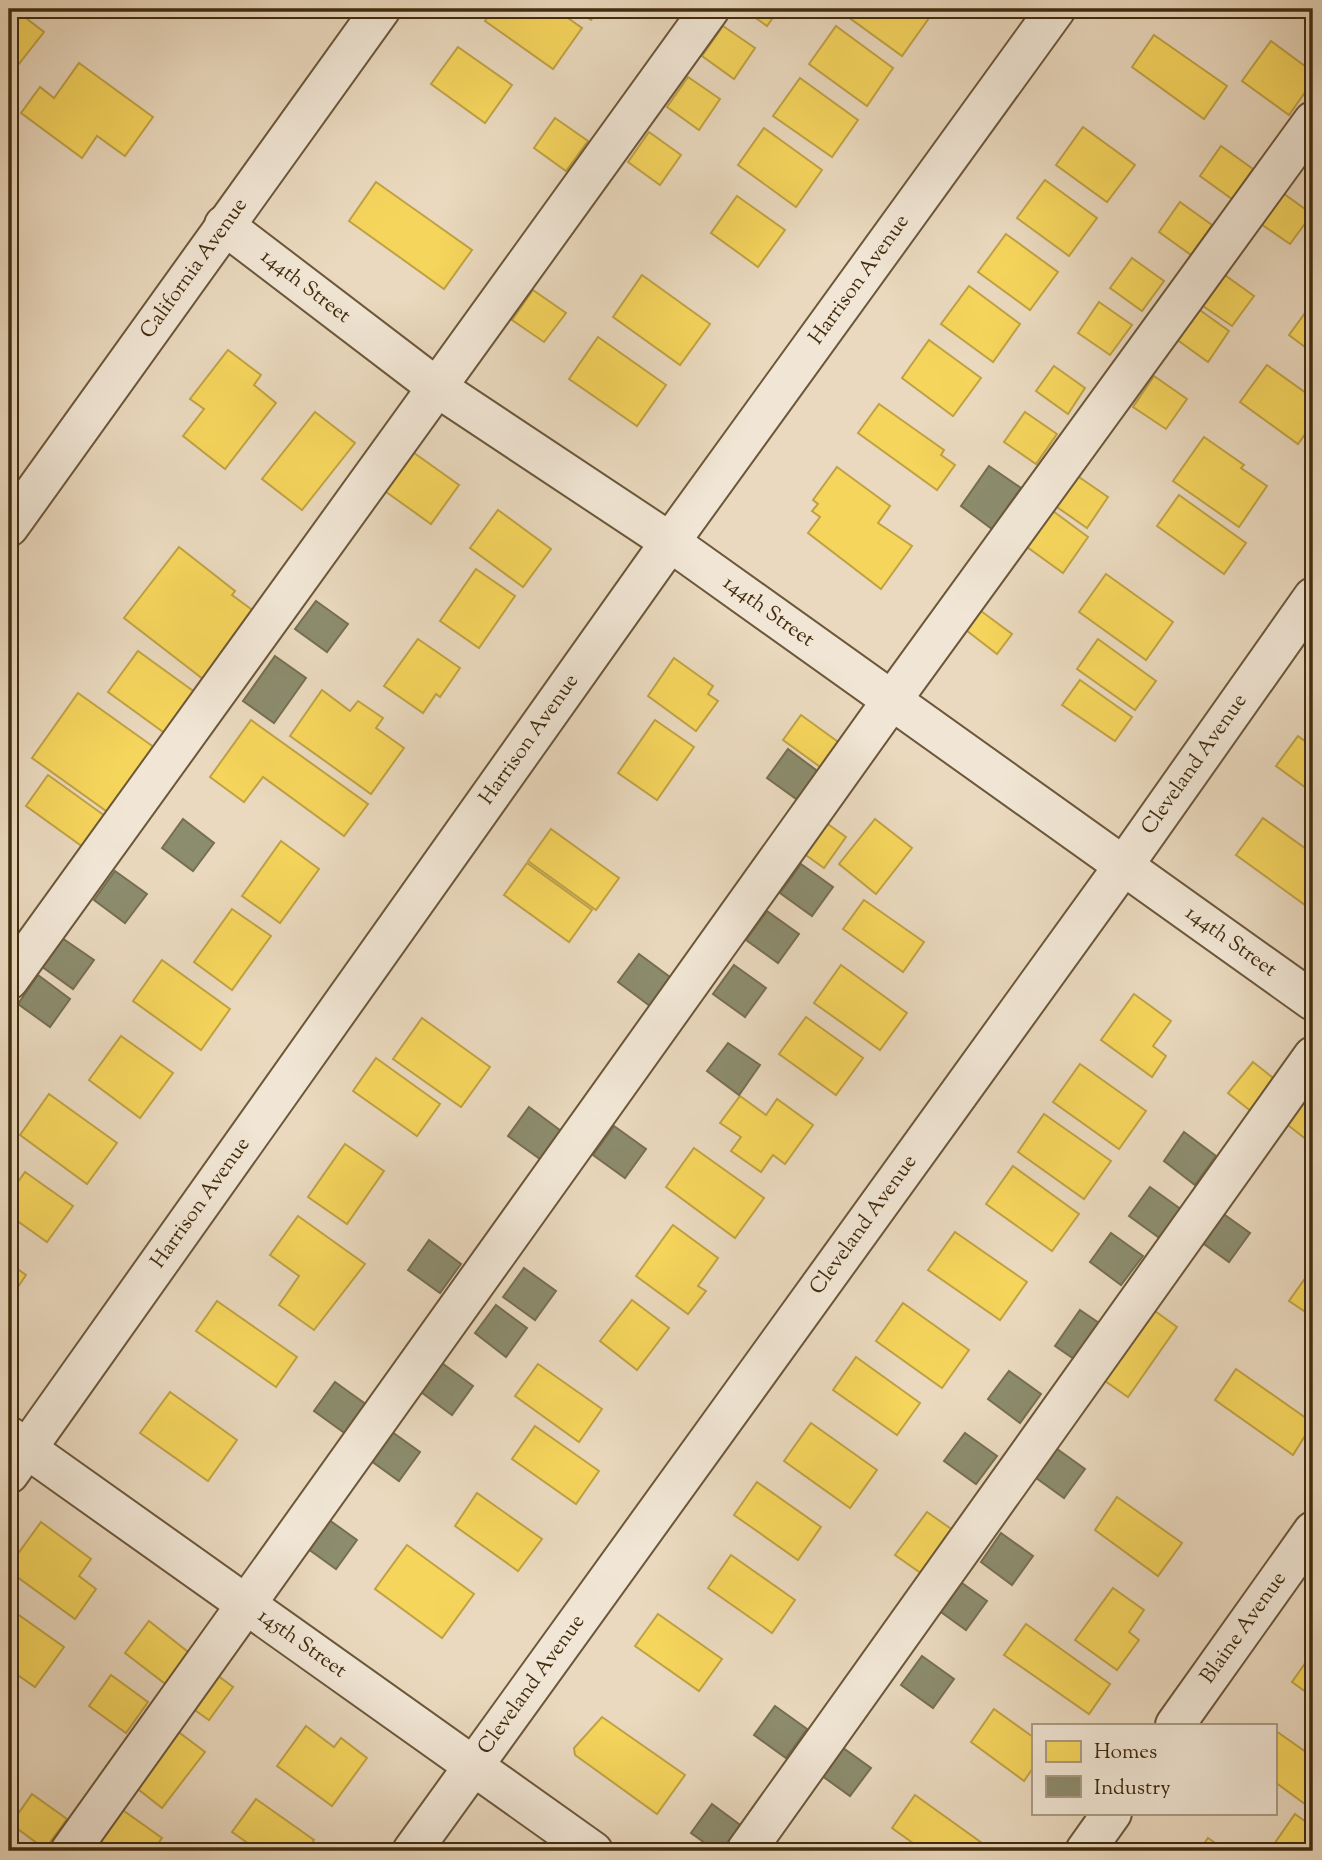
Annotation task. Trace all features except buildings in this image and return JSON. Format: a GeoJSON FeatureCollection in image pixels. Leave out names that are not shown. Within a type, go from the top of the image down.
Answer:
{"type":"FeatureCollection","features":[{"type":"Feature","properties":{"kind":"street","name":"California Avenue"},"geometry":{"type":"LineString","coordinates":[[9,527],[381,9]]}},
{"type":"Feature","properties":{"kind":"street"},"geometry":{"type":"LineString","coordinates":[[9,980],[435,386],[710,9]]}},
{"type":"Feature","properties":{"kind":"street","name":"Harrison Avenue"},"geometry":{"type":"LineString","coordinates":[[15,1453],[1056,9]]}},
{"type":"Feature","properties":{"kind":"street"},"geometry":{"type":"LineString","coordinates":[[70,1851],[892,700],[1313,121]]}},
{"type":"Feature","properties":{"kind":"street","name":"144th Street"},"geometry":{"type":"LineString","coordinates":[[224,225],[435,386],[670,542],[1313,1001]]}},
{"type":"Feature","properties":{"kind":"street","name":"Cleveland Avenue"},"geometry":{"type":"LineString","coordinates":[[412,1851],[1124,865],[1313,597]]}},
{"type":"Feature","properties":{"kind":"street"},"geometry":{"type":"LineString","coordinates":[[746,1851],[1313,1056]]}},
{"type":"Feature","properties":{"kind":"street","name":"145th Street"},"geometry":{"type":"LineString","coordinates":[[15,1453],[246,1605],[593,1851]]}},
{"type":"Feature","properties":{"kind":"street","name":"Blaine Avenue"},"geometry":{"type":"LineString","coordinates":[[1176,1724],[1313,1531]]}},
{"type":"Feature","properties":{"kind":"street"},"geometry":{"type":"LineString","coordinates":[[1085,1851],[1111,1814]]}}]}
